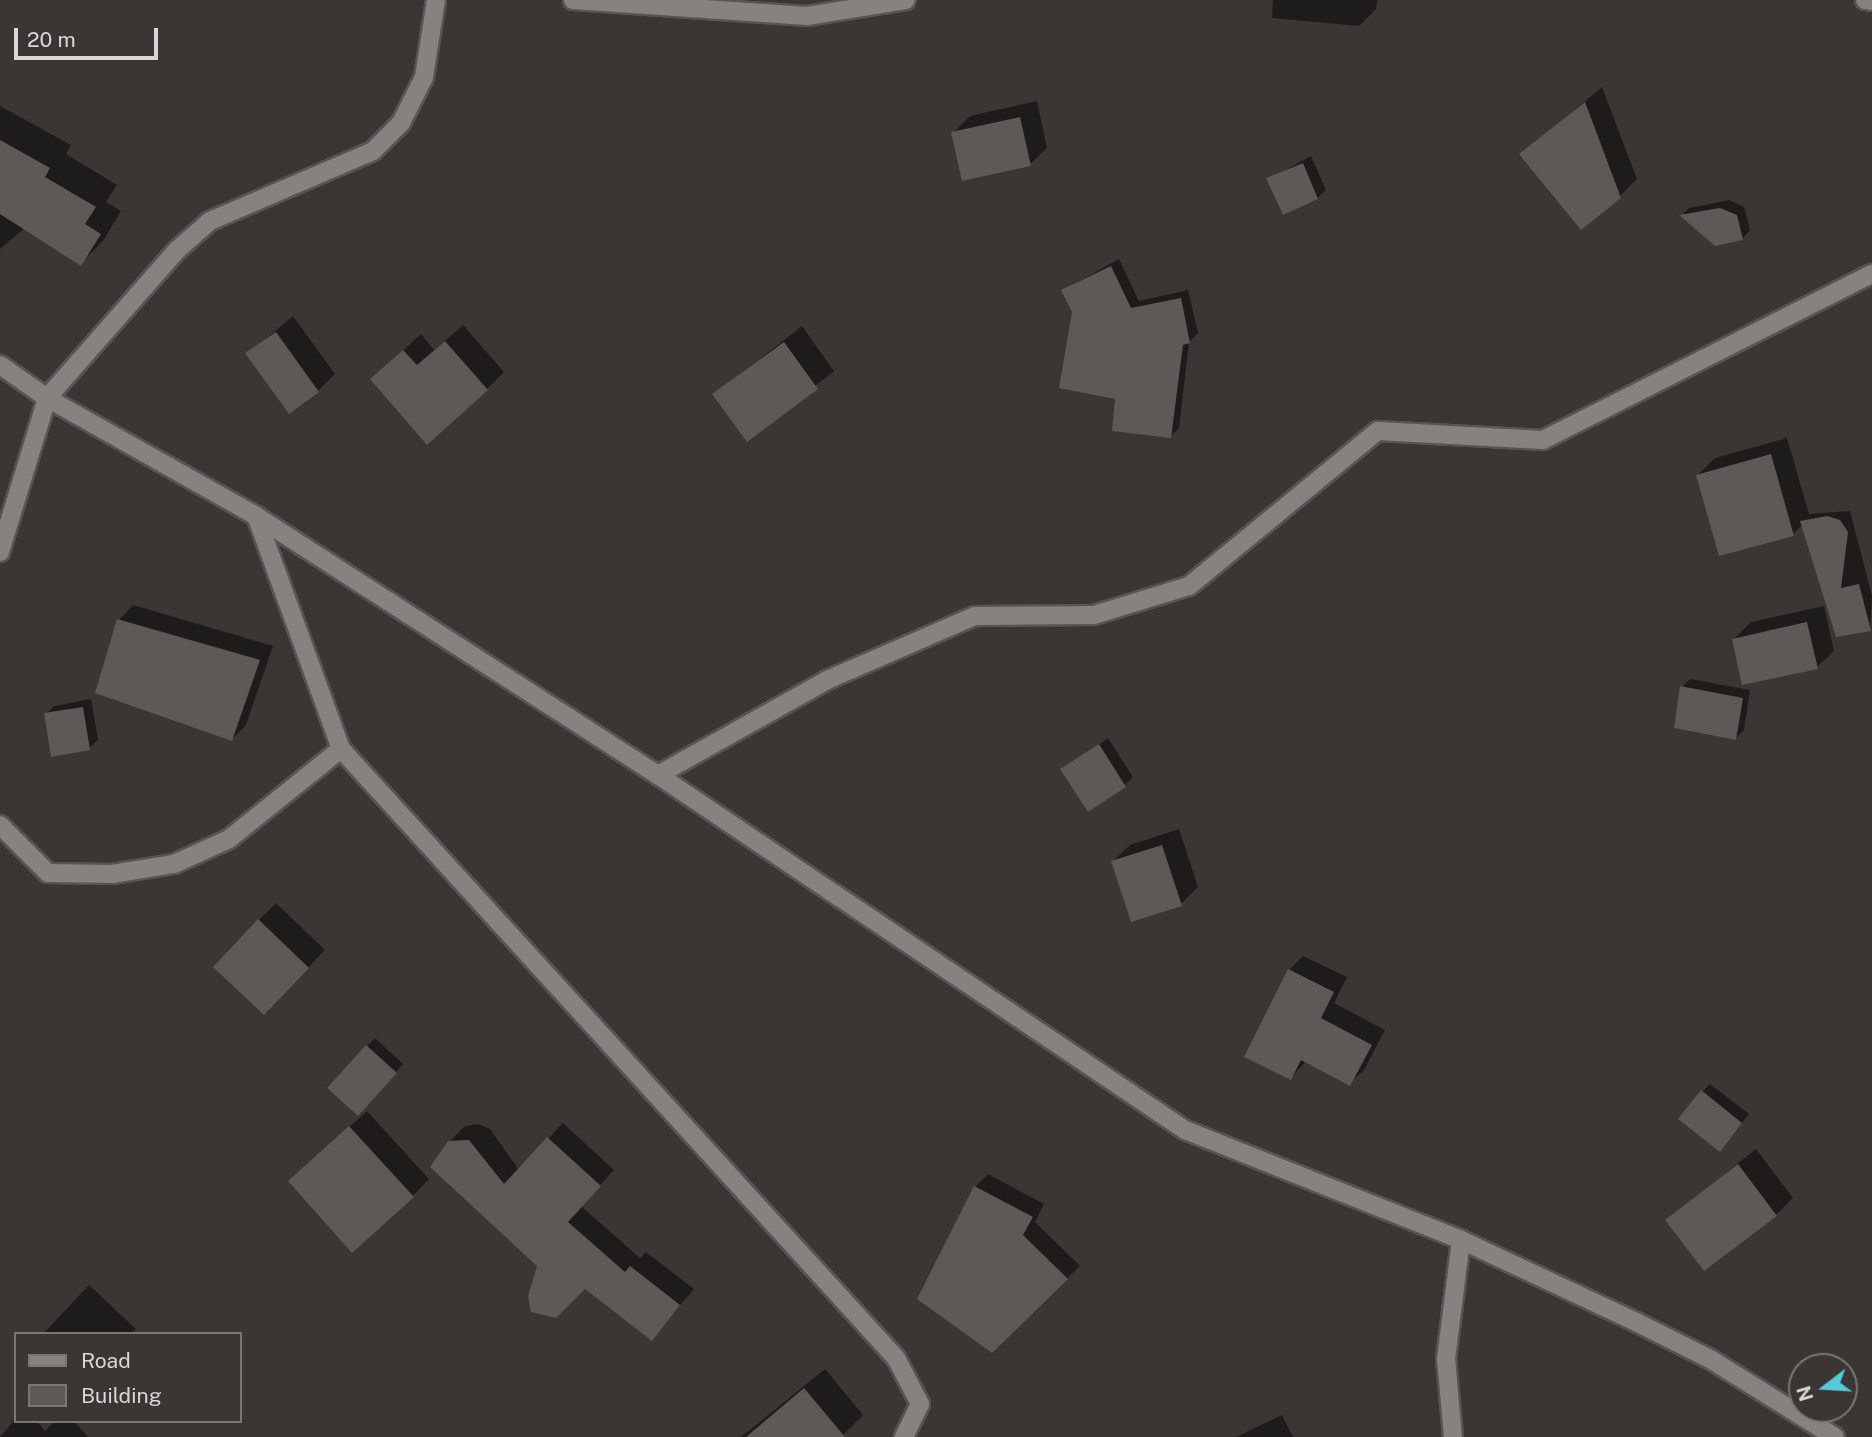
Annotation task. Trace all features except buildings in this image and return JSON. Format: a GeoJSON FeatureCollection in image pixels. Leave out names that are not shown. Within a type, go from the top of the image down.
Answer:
{"type":"FeatureCollection","features":[{"type":"Feature","properties":{"kind":"street"},"geometry":{"type":"LineString","coordinates":[[0,552],[47,398],[176,251],[210,221],[373,151],[401,123],[424,77],[436,0]]}},
{"type":"Feature","properties":{"kind":"street"},"geometry":{"type":"LineString","coordinates":[[573,0],[807,16],[906,0]]}},
{"type":"Feature","properties":{"kind":"street"},"geometry":{"type":"LineString","coordinates":[[1865,0],[1872,1]]}},
{"type":"Feature","properties":{"kind":"street"},"geometry":{"type":"LineString","coordinates":[[658,775],[827,680],[975,615],[1094,615],[1189,586],[1378,431],[1543,440],[1872,274]]}},
{"type":"Feature","properties":{"kind":"street"},"geometry":{"type":"LineString","coordinates":[[0,365],[47,398],[256,516],[658,775],[1185,1130],[1461,1240],[1710,1359],[1835,1437]]}},
{"type":"Feature","properties":{"kind":"street"},"geometry":{"type":"LineString","coordinates":[[256,516],[341,749],[896,1357],[920,1404],[904,1437]]}},
{"type":"Feature","properties":{"kind":"street"},"geometry":{"type":"LineString","coordinates":[[0,825],[48,873],[112,874],[174,864],[229,839],[341,749]]}},
{"type":"Feature","properties":{"kind":"street"},"geometry":{"type":"LineString","coordinates":[[1453,1437],[1446,1359],[1461,1240]]}}]}
